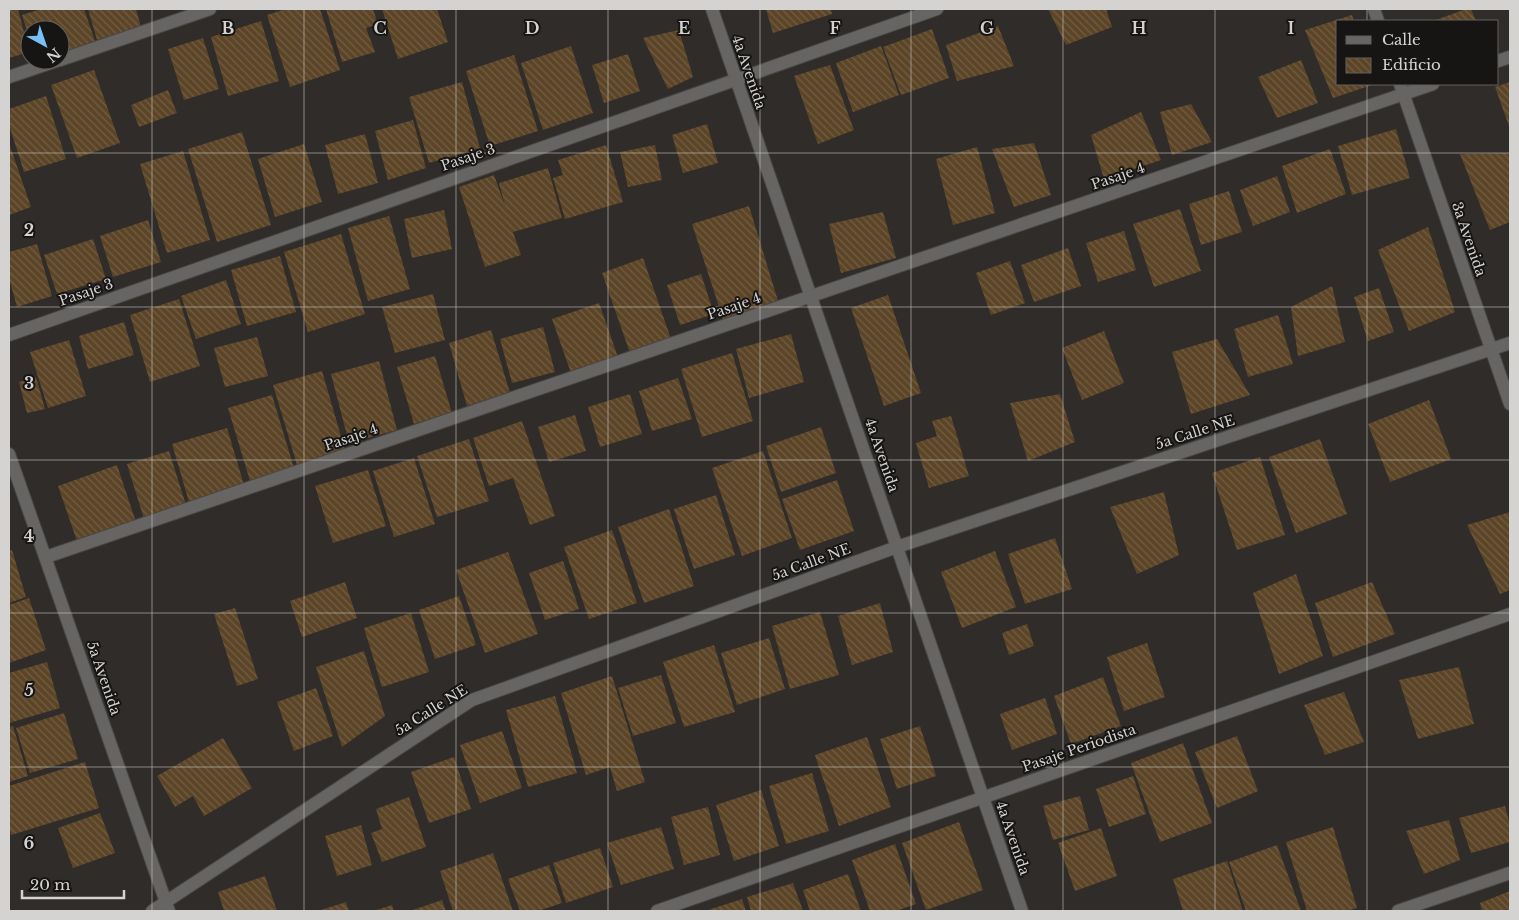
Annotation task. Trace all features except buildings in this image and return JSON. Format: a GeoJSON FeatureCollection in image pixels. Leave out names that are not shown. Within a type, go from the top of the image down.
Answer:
{"type":"FeatureCollection","features":[{"type":"Feature","properties":{"kind":"street"},"geometry":{"type":"LineString","coordinates":[[70,56],[210,9]]}},
{"type":"Feature","properties":{"kind":"street","name":"4a Avenida"},"geometry":{"type":"LineString","coordinates":[[712,9],[1022,911]]}},
{"type":"Feature","properties":{"kind":"street","name":"Pasaje 3"},"geometry":{"type":"LineString","coordinates":[[9,335],[937,9]]}},
{"type":"Feature","properties":{"kind":"street"},"geometry":{"type":"LineString","coordinates":[[9,77],[30,70]]}},
{"type":"Feature","properties":{"kind":"street","name":"Pasaje 4"},"geometry":{"type":"LineString","coordinates":[[46,557],[812,296],[1401,89],[1426,85]]}},
{"type":"Feature","properties":{"kind":"street","name":"3a Avenida"},"geometry":{"type":"LineString","coordinates":[[1401,89],[1510,404]]}},
{"type":"Feature","properties":{"kind":"street","name":"5a Calle NE"},"geometry":{"type":"LineString","coordinates":[[152,911],[167,907],[472,700],[897,546],[1510,343]]}},
{"type":"Feature","properties":{"kind":"street","name":"5a Avenida"},"geometry":{"type":"LineString","coordinates":[[9,454],[167,907]]}},
{"type":"Feature","properties":{"kind":"street","name":"Pasaje Periodista"},"geometry":{"type":"LineString","coordinates":[[657,911],[1510,614]]}},
{"type":"Feature","properties":{"kind":"street"},"geometry":{"type":"LineString","coordinates":[[1398,911],[1510,873]]}}]}
